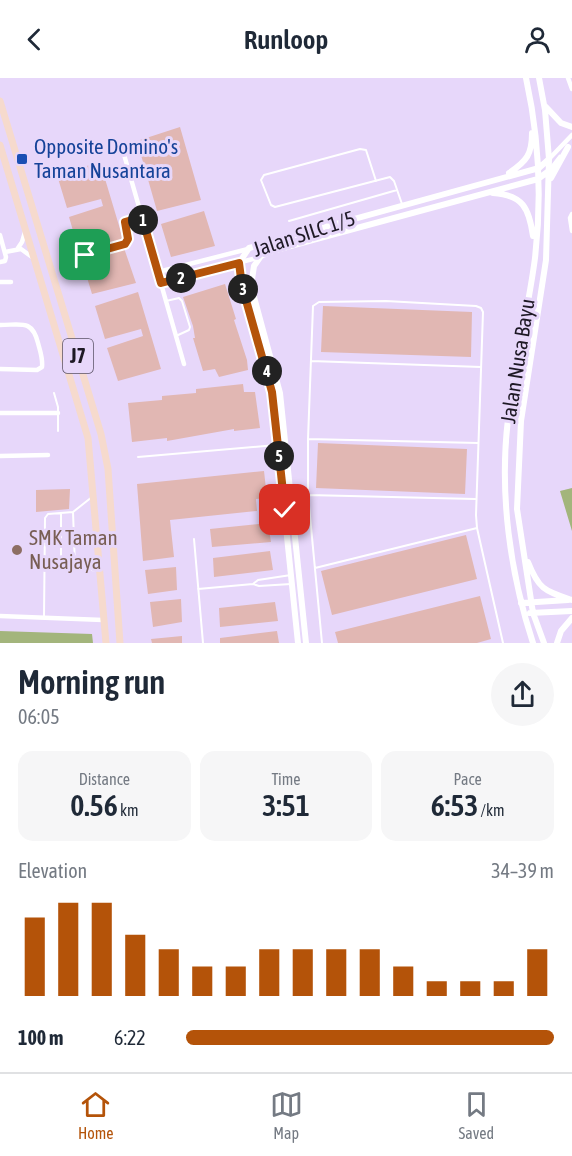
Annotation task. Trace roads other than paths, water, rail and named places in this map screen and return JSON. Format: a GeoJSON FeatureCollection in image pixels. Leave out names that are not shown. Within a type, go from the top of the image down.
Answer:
{"type":"FeatureCollection","features":[{"type":"Feature","properties":{"kind":"main road","name":"Jalan Nusa Bayu"},"geometry":{"type":"LineString","coordinates":[[526,78],[533,111],[539,168],[535,258],[508,422],[505,511],[521,603],[533,643]]}},
{"type":"Feature","properties":{"kind":"main road","name":"Jalan Nusa Bayu"},"geometry":{"type":"LineString","coordinates":[[539,78],[544,104],[550,170],[546,260],[521,421],[517,509],[533,613],[544,643]]}},
{"type":"Feature","properties":{"kind":"main road","name":"J7"},"geometry":{"type":"LineString","coordinates":[[0,101],[101,434],[108,469],[120,643]]}},
{"type":"Feature","properties":{"kind":"main road"},"geometry":{"type":"LineString","coordinates":[[544,104],[552,116],[572,127]]}},
{"type":"Feature","properties":{"kind":"main road"},"geometry":{"type":"LineString","coordinates":[[504,176],[523,163],[531,151],[533,111]]}},
{"type":"Feature","properties":{"kind":"main road"},"geometry":{"type":"LineString","coordinates":[[0,132],[9,129]]}},
{"type":"Feature","properties":{"kind":"main road"},"geometry":{"type":"LineString","coordinates":[[0,145],[13,141]]}},
{"type":"Feature","properties":{"kind":"main road","name":"J7"},"geometry":{"type":"LineString","coordinates":[[0,145],[88,438],[106,643]]}},
{"type":"Feature","properties":{"kind":"main road"},"geometry":{"type":"LineString","coordinates":[[549,181],[568,147]]}},
{"type":"Feature","properties":{"kind":"main road"},"geometry":{"type":"LineString","coordinates":[[539,168],[549,159]]}},
{"type":"Feature","properties":{"kind":"main road","name":"Jalan SILC 1/5"},"geometry":{"type":"LineString","coordinates":[[298,643],[271,384],[242,286],[239,263],[249,248],[539,168]]}},
{"type":"Feature","properties":{"kind":"main road"},"geometry":{"type":"LineString","coordinates":[[538,179],[550,170]]}},
{"type":"Feature","properties":{"kind":"main road","name":"Jalan SILC 1/5"},"geometry":{"type":"LineString","coordinates":[[306,643],[280,393],[251,286],[254,266],[261,256],[272,251],[538,179]]}},
{"type":"Feature","properties":{"kind":"main road"},"geometry":{"type":"LineString","coordinates":[[487,193],[509,194],[523,203],[531,218],[535,258]]}},
{"type":"Feature","properties":{"kind":"main road"},"geometry":{"type":"LineString","coordinates":[[524,553],[534,578],[546,591],[572,600]]}},
{"type":"Feature","properties":{"kind":"main road"},"geometry":{"type":"LineString","coordinates":[[521,603],[572,600]]}},
{"type":"Feature","properties":{"kind":"main road"},"geometry":{"type":"LineString","coordinates":[[524,614],[572,611]]}},
{"type":"Feature","properties":{"kind":"main road"},"geometry":{"type":"LineString","coordinates":[[557,643],[561,631],[572,618]]}},
{"type":"Feature","properties":{"kind":"street"},"geometry":{"type":"LineString","coordinates":[[568,78],[572,89]]}},
{"type":"Feature","properties":{"kind":"street"},"geometry":{"type":"LineString","coordinates":[[549,159],[572,135]]}},
{"type":"Feature","properties":{"kind":"street"},"geometry":{"type":"LineString","coordinates":[[550,170],[572,140]]}},
{"type":"Feature","properties":{"kind":"street"},"geometry":{"type":"LineString","coordinates":[[123,151],[184,364]]}},
{"type":"Feature","properties":{"kind":"street"},"geometry":{"type":"LineString","coordinates":[[572,214],[570,218],[572,231]]}},
{"type":"Feature","properties":{"kind":"street"},"geometry":{"type":"LineString","coordinates":[[5,252],[18,248],[25,230]]}},
{"type":"Feature","properties":{"kind":"street"},"geometry":{"type":"LineString","coordinates":[[0,235],[6,259],[0,262]]}},
{"type":"Feature","properties":{"kind":"street"},"geometry":{"type":"LineString","coordinates":[[18,248],[33,258]]}},
{"type":"Feature","properties":{"kind":"street"},"geometry":{"type":"LineString","coordinates":[[158,272],[249,248]]}},
{"type":"Feature","properties":{"kind":"street"},"geometry":{"type":"LineString","coordinates":[[161,283],[261,256]]}},
{"type":"Feature","properties":{"kind":"street"},"geometry":{"type":"LineString","coordinates":[[190,264],[193,275]]}},
{"type":"Feature","properties":{"kind":"street"},"geometry":{"type":"LineString","coordinates":[[0,282],[11,282]]}},
{"type":"Feature","properties":{"kind":"street"},"geometry":{"type":"LineString","coordinates":[[0,325],[32,327],[40,351],[42,367],[0,369]]}},
{"type":"Feature","properties":{"kind":"street"},"geometry":{"type":"LineString","coordinates":[[0,413],[58,413]]}},
{"type":"Feature","properties":{"kind":"street"},"geometry":{"type":"LineString","coordinates":[[0,456],[48,455]]}},
{"type":"Feature","properties":{"kind":"street"},"geometry":{"type":"LineString","coordinates":[[0,616],[103,620]]}},
{"type":"Feature","properties":{"kind":"lane"},"geometry":{"type":"LineString","coordinates":[[376,180],[364,149],[264,175],[261,180],[270,205],[276,207],[390,177],[394,181],[402,204]]}},
{"type":"Feature","properties":{"kind":"lane"},"geometry":{"type":"LineString","coordinates":[[289,221],[397,190]]}},
{"type":"Feature","properties":{"kind":"lane"},"geometry":{"type":"LineString","coordinates":[[85,255],[125,244],[128,239],[125,222],[142,217]]}},
{"type":"Feature","properties":{"kind":"lane"},"geometry":{"type":"LineString","coordinates":[[166,301],[179,298],[182,301],[190,327],[189,330],[176,336]]}},
{"type":"Feature","properties":{"kind":"lane"},"geometry":{"type":"LineString","coordinates":[[322,643],[308,495],[308,439],[315,303],[386,301],[476,306],[483,312],[475,499],[477,528],[503,643]]}},
{"type":"Feature","properties":{"kind":"lane"},"geometry":{"type":"LineString","coordinates":[[311,361],[481,366]]}},
{"type":"Feature","properties":{"kind":"lane"},"geometry":{"type":"LineString","coordinates":[[54,393],[58,413],[58,431]]}},
{"type":"Feature","properties":{"kind":"lane"},"geometry":{"type":"LineString","coordinates":[[308,439],[478,443]]}},
{"type":"Feature","properties":{"kind":"lane"},"geometry":{"type":"LineString","coordinates":[[138,457],[278,445]]}},
{"type":"Feature","properties":{"kind":"lane"},"geometry":{"type":"LineString","coordinates":[[308,495],[475,499]]}},
{"type":"Feature","properties":{"kind":"lane"},"geometry":{"type":"LineString","coordinates":[[44,617],[45,518],[48,514],[73,512],[94,496]]}},
{"type":"Feature","properties":{"kind":"lane"},"geometry":{"type":"LineString","coordinates":[[73,512],[75,567]]}},
{"type":"Feature","properties":{"kind":"lane"},"geometry":{"type":"LineString","coordinates":[[61,513],[61,565]]}},
{"type":"Feature","properties":{"kind":"lane"},"geometry":{"type":"LineString","coordinates":[[315,568],[477,528]]}},
{"type":"Feature","properties":{"kind":"lane"},"geometry":{"type":"LineString","coordinates":[[194,538],[203,643]]}},
{"type":"Feature","properties":{"kind":"lane"},"geometry":{"type":"LineString","coordinates":[[45,564],[100,572]]}},
{"type":"Feature","properties":{"kind":"lane"},"geometry":{"type":"LineString","coordinates":[[253,584],[258,580],[292,575]]}},
{"type":"Feature","properties":{"kind":"lane"},"geometry":{"type":"LineString","coordinates":[[198,589],[253,584],[259,586],[293,584]]}},
{"type":"Feature","properties":{"kind":"place","name":"Opposite Domino's Taman Nusantara"},"geometry":{"type":"Point","coordinates":[22,159]}},
{"type":"Feature","properties":{"kind":"place","name":"SMK Taman Nusajaya"},"geometry":{"type":"Point","coordinates":[17,550]}}]}
